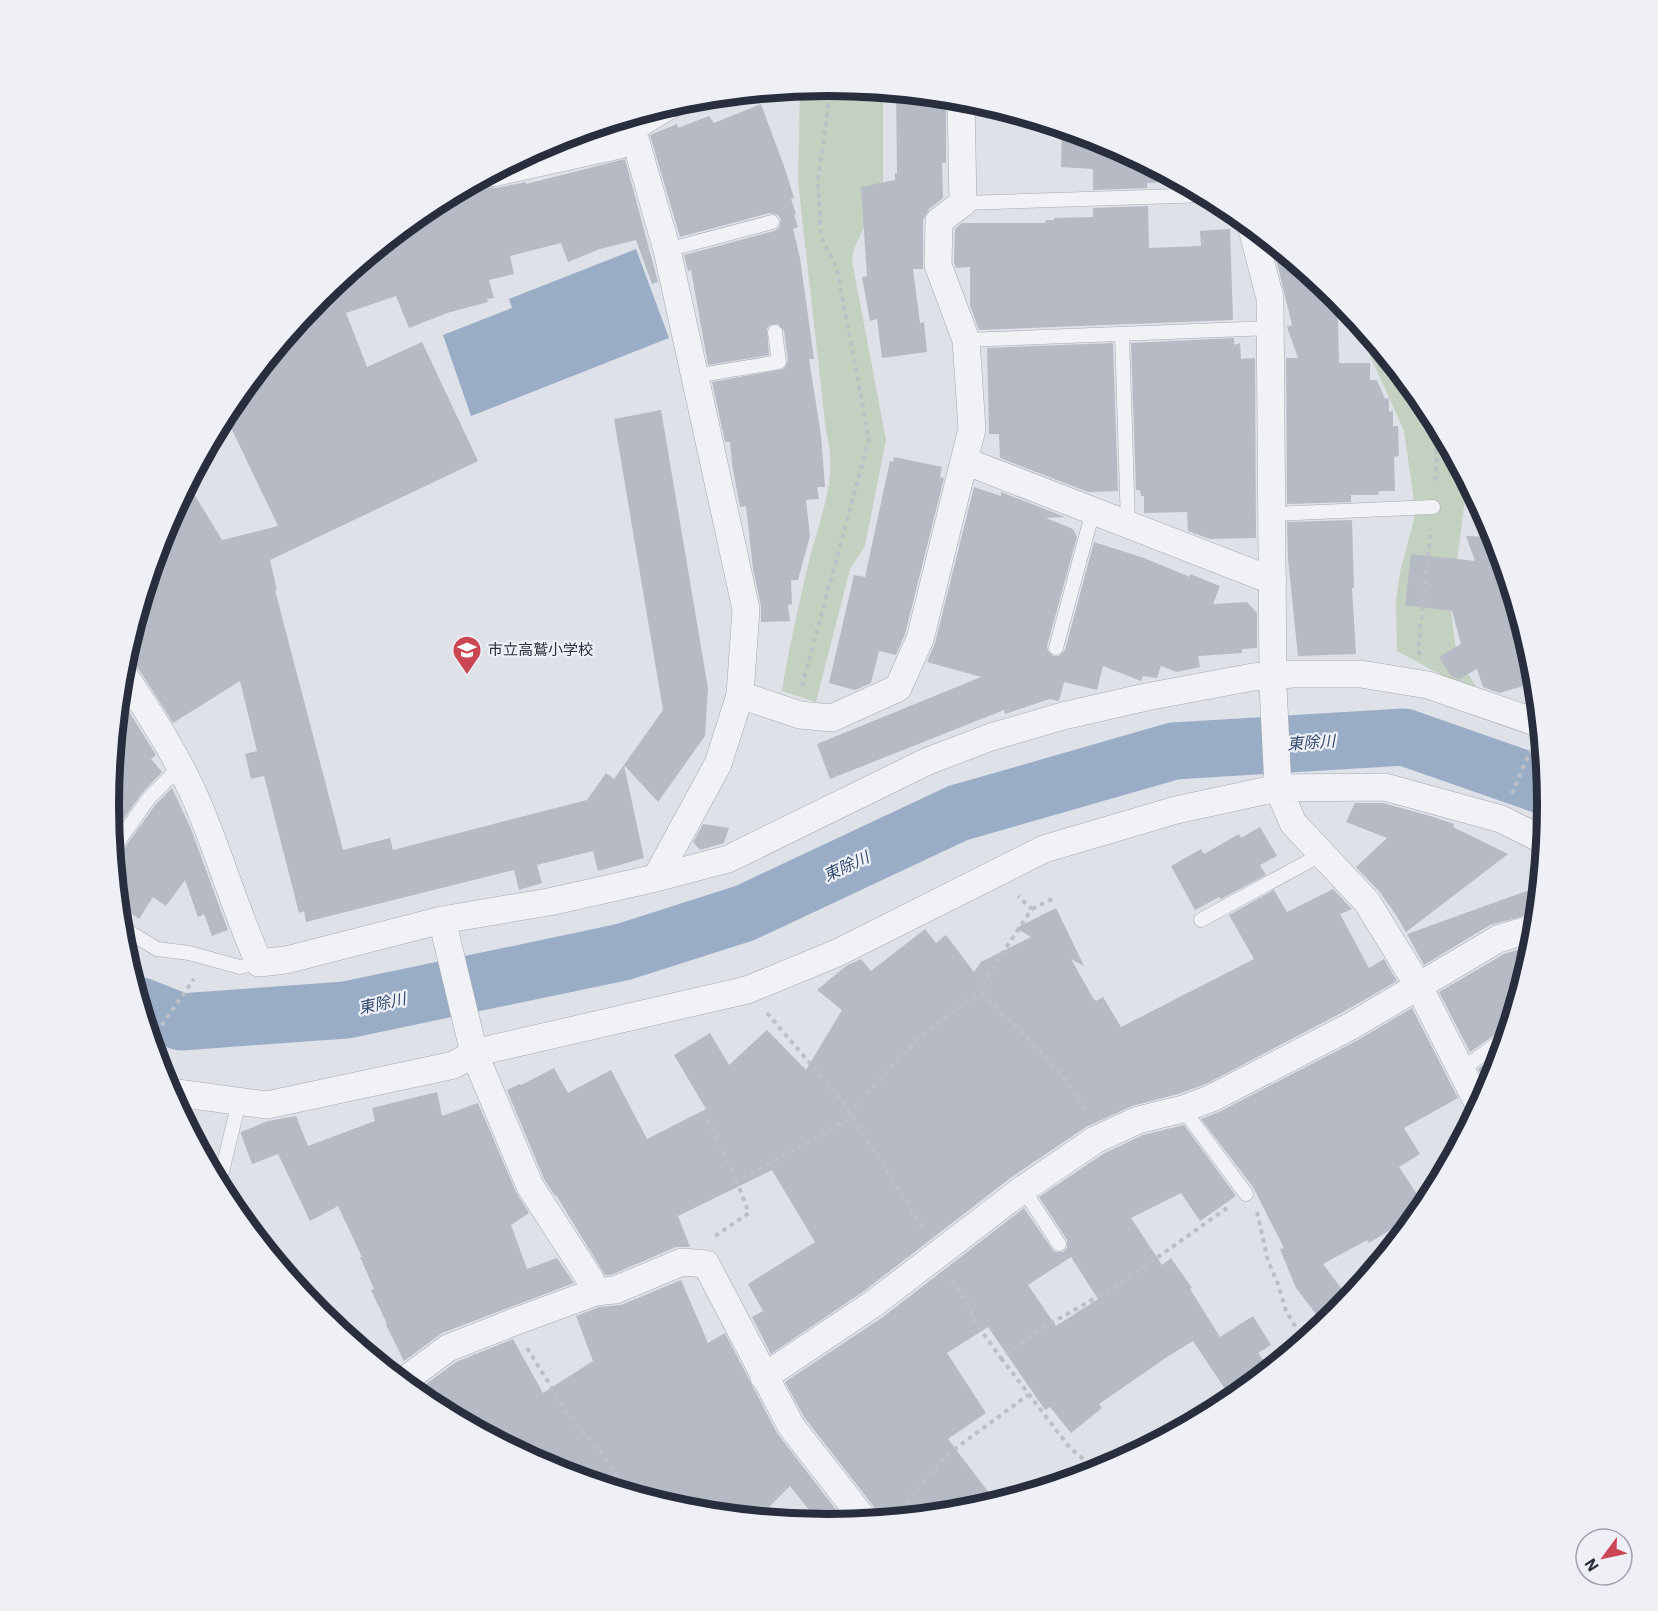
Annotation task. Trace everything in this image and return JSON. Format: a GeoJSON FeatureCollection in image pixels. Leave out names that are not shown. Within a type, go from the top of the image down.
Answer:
{"type":"FeatureCollection","features":[{"type":"Feature","properties":{"kind":"street"},"geometry":{"type":"LineString","coordinates":[[740,695],[800,716],[832,717],[898,688],[920,639],[972,429],[966,340],[938,265],[939,221],[963,203],[961,109]]}},
{"type":"Feature","properties":{"kind":"street"},"geometry":{"type":"LineString","coordinates":[[519,167],[619,145],[628,125]]}},
{"type":"Feature","properties":{"kind":"street"},"geometry":{"type":"LineString","coordinates":[[630,125],[667,250],[746,609],[740,695],[718,764],[656,878]]}},
{"type":"Feature","properties":{"kind":"street"},"geometry":{"type":"LineString","coordinates":[[1254,238],[1270,298],[1273,581],[1266,680],[1278,788],[1293,823],[1367,902],[1418,985],[1475,1097]]}},
{"type":"Feature","properties":{"kind":"street"},"geometry":{"type":"LineString","coordinates":[[965,461],[1273,581]]}},
{"type":"Feature","properties":{"kind":"street"},"geometry":{"type":"LineString","coordinates":[[130,685],[164,736],[198,803],[242,923],[260,963],[286,960],[444,927],[728,859],[928,761],[991,737],[1063,716],[1266,680],[1361,675],[1428,685],[1534,734]]}},
{"type":"Feature","properties":{"kind":"street"},"geometry":{"type":"LineString","coordinates":[[182,1094],[267,1105],[454,1065],[474,1053],[747,990],[837,953],[1044,849],[1176,810],[1278,788],[1385,787],[1501,819],[1537,837]]}},
{"type":"Feature","properties":{"kind":"street"},"geometry":{"type":"LineString","coordinates":[[444,927],[474,1053],[530,1186],[590,1279],[595,1292]]}},
{"type":"Feature","properties":{"kind":"street"},"geometry":{"type":"LineString","coordinates":[[764,1377],[873,1304],[1023,1189],[1102,1136],[1138,1120],[1183,1109],[1212,1098],[1351,1026],[1498,939],[1527,930]]}},
{"type":"Feature","properties":{"kind":"street"},"geometry":{"type":"LineString","coordinates":[[409,1377],[448,1348],[514,1322],[595,1292],[615,1290],[682,1262],[706,1264],[791,1426],[859,1514]]}},
{"type":"Feature","properties":{"kind":"lane"},"geometry":{"type":"LineString","coordinates":[[963,203],[1191,196]]}},
{"type":"Feature","properties":{"kind":"lane"},"geometry":{"type":"LineString","coordinates":[[667,250],[772,222]]}},
{"type":"Feature","properties":{"kind":"lane"},"geometry":{"type":"LineString","coordinates":[[966,340],[1271,328]]}},
{"type":"Feature","properties":{"kind":"lane"},"geometry":{"type":"LineString","coordinates":[[694,376],[779,362],[775,332]]}},
{"type":"Feature","properties":{"kind":"lane"},"geometry":{"type":"LineString","coordinates":[[1122,334],[1128,524]]}},
{"type":"Feature","properties":{"kind":"lane"},"geometry":{"type":"LineString","coordinates":[[1273,514],[1433,507]]}},
{"type":"Feature","properties":{"kind":"lane"},"geometry":{"type":"LineString","coordinates":[[1056,648],[1093,511]]}},
{"type":"Feature","properties":{"kind":"lane"},"geometry":{"type":"LineString","coordinates":[[120,838],[149,798],[180,767]]}},
{"type":"Feature","properties":{"kind":"lane"},"geometry":{"type":"LineString","coordinates":[[1201,920],[1322,854]]}},
{"type":"Feature","properties":{"kind":"lane"},"geometry":{"type":"LineString","coordinates":[[131,933],[157,949],[240,967],[260,963]]}},
{"type":"Feature","properties":{"kind":"lane"},"geometry":{"type":"LineString","coordinates":[[1461,1070],[1497,1044]]}},
{"type":"Feature","properties":{"kind":"lane"},"geometry":{"type":"LineString","coordinates":[[222,1172],[239,1102]]}},
{"type":"Feature","properties":{"kind":"lane"},"geometry":{"type":"LineString","coordinates":[[1183,1109],[1246,1194]]}},
{"type":"Feature","properties":{"kind":"lane"},"geometry":{"type":"LineString","coordinates":[[1023,1189],[1059,1244]]}},
{"type":"Feature","properties":{"kind":"path"},"geometry":{"type":"LineString","coordinates":[[800,716],[801,691],[869,439],[837,268],[821,236],[818,180],[830,96]]}},
{"type":"Feature","properties":{"kind":"path"},"geometry":{"type":"LineString","coordinates":[[1428,685],[1418,650],[1437,454],[1433,434]]}},
{"type":"Feature","properties":{"kind":"path"},"geometry":{"type":"LineString","coordinates":[[1501,819],[1535,740]]}},
{"type":"Feature","properties":{"kind":"path"},"geometry":{"type":"LineString","coordinates":[[996,873],[1001,881],[1032,909]]}},
{"type":"Feature","properties":{"kind":"path"},"geometry":{"type":"LineString","coordinates":[[736,1182],[852,1117],[856,1105],[917,1040],[969,1000],[981,994],[985,979],[1032,909],[1056,897]]}},
{"type":"Feature","properties":{"kind":"path"},"geometry":{"type":"LineString","coordinates":[[156,1032],[208,959]]}},
{"type":"Feature","properties":{"kind":"path"},"geometry":{"type":"LineString","coordinates":[[981,994],[1024,1034],[1065,1079],[1102,1136]]}},
{"type":"Feature","properties":{"kind":"path"},"geometry":{"type":"LineString","coordinates":[[699,1263],[704,1243],[749,1213],[708,1119]]}},
{"type":"Feature","properties":{"kind":"path"},"geometry":{"type":"LineString","coordinates":[[514,1322],[536,1365],[573,1422],[598,1448],[623,1484]]}},
{"type":"Feature","properties":{"kind":"path"},"geometry":{"type":"LineString","coordinates":[[1001,1358],[1070,1448],[1090,1465]]}},
{"type":"Feature","properties":{"kind":"path"},"geometry":{"type":"LineString","coordinates":[[899,1511],[948,1454],[1028,1395]]}},
{"type":"Feature","properties":{"kind":"green space"},"geometry":{"type":"Polygon","coordinates":[[[800,97],[883,99],[883,184],[854,249],[852,261],[886,440],[865,546],[850,569],[816,702],[782,691],[809,561],[823,513],[830,465],[798,181],[800,97]]]}},
{"type":"Feature","properties":{"kind":"green space"},"geometry":{"type":"Polygon","coordinates":[[[1362,338],[1419,411],[1466,493],[1451,610],[1455,644],[1464,668],[1484,698],[1397,651],[1396,602],[1400,572],[1414,520],[1413,494],[1404,431],[1362,338]]]}},
{"type":"Feature","properties":{"kind":"water"},"geometry":{"type":"Polygon","coordinates":[[[636,249],[669,338],[471,416],[443,335],[512,308],[509,299],[636,249]]]}},
{"type":"Feature","properties":{"kind":"building"},"geometry":{"type":"Polygon","coordinates":[[[896,100],[946,106],[946,163],[942,163],[943,198],[929,209],[923,220],[923,269],[913,269],[920,323],[924,322],[927,352],[882,358],[877,319],[870,321],[862,277],[867,276],[861,187],[895,180],[895,173],[897,173],[896,100]]]}},
{"type":"Feature","properties":{"kind":"building"},"geometry":{"type":"Polygon","coordinates":[[[761,104],[794,198],[791,199],[798,227],[793,229],[800,258],[814,359],[809,359],[821,435],[825,487],[817,487],[819,499],[806,500],[810,536],[798,580],[791,580],[792,604],[788,605],[790,621],[761,622],[761,606],[753,569],[746,506],[740,507],[730,442],[725,442],[712,382],[784,369],[788,361],[784,331],[778,324],[767,328],[769,355],[708,365],[691,270],[688,271],[684,255],[774,231],[779,228],[781,220],[778,215],[770,213],[680,237],[650,135],[677,124],[678,128],[709,116],[714,123],[761,104]]]}},
{"type":"Feature","properties":{"kind":"building"},"geometry":{"type":"Polygon","coordinates":[[[1062,136],[1101,150],[1167,182],[1147,183],[1147,188],[1093,190],[1093,169],[1061,167],[1062,136]]]}},
{"type":"Feature","properties":{"kind":"building"},"geometry":{"type":"Polygon","coordinates":[[[625,159],[658,282],[652,284],[636,240],[600,249],[568,262],[561,243],[510,256],[514,274],[489,280],[494,298],[487,299],[488,302],[447,313],[409,328],[396,296],[346,313],[367,367],[422,342],[478,461],[270,560],[277,590],[275,590],[343,850],[390,838],[393,850],[587,800],[606,773],[614,779],[663,710],[614,419],[661,410],[708,688],[705,736],[658,802],[624,765],[644,858],[598,871],[593,851],[537,865],[542,883],[519,890],[514,870],[306,922],[304,911],[299,913],[264,776],[251,779],[245,754],[257,751],[240,681],[173,723],[134,662],[157,577],[193,492],[222,540],[278,526],[230,426],[266,374],[327,304],[397,243],[474,191],[487,187],[496,188],[526,182],[526,184],[625,159]]]}},
{"type":"Feature","properties":{"kind":"building"},"geometry":{"type":"Polygon","coordinates":[[[1148,206],[1149,248],[1201,246],[1200,231],[1230,229],[1233,320],[979,330],[970,306],[970,267],[956,268],[954,262],[955,229],[962,223],[1046,223],[1045,220],[1054,220],[1054,218],[1093,217],[1093,208],[1148,206]]]}},
{"type":"Feature","properties":{"kind":"building"},"geometry":{"type":"Polygon","coordinates":[[[1275,254],[1334,308],[1338,321],[1339,363],[1370,363],[1370,380],[1377,380],[1385,399],[1389,398],[1389,412],[1393,411],[1393,426],[1398,426],[1399,456],[1394,457],[1395,491],[1379,491],[1378,495],[1351,495],[1351,502],[1287,504],[1286,358],[1298,358],[1287,327],[1292,325],[1275,254]]]}},
{"type":"Feature","properties":{"kind":"building"},"geometry":{"type":"Polygon","coordinates":[[[1234,338],[1234,345],[1240,343],[1241,359],[1255,358],[1256,538],[1210,539],[1188,531],[1187,512],[1144,513],[1144,496],[1141,496],[1140,490],[1136,490],[1131,343],[1234,338]]]}},
{"type":"Feature","properties":{"kind":"building"},"geometry":{"type":"Polygon","coordinates":[[[1113,343],[1118,491],[1088,492],[1000,458],[999,434],[989,434],[987,348],[1113,343]]]}},
{"type":"Feature","properties":{"kind":"building"},"geometry":{"type":"Polygon","coordinates":[[[894,457],[942,467],[940,477],[944,478],[905,634],[896,655],[879,651],[871,683],[855,690],[829,683],[854,575],[865,577],[890,461],[893,462],[894,457]]]}},
{"type":"Feature","properties":{"kind":"building"},"geometry":{"type":"Polygon","coordinates":[[[974,487],[1001,496],[1001,492],[1065,517],[1046,518],[1073,529],[1077,537],[1047,646],[1053,656],[1059,656],[1065,650],[1094,542],[1220,586],[1213,604],[1247,602],[1257,613],[1257,648],[1242,649],[1242,653],[1198,656],[1200,667],[1177,672],[1161,666],[1157,678],[1143,676],[1141,681],[1103,666],[1097,690],[1064,682],[1059,701],[1050,699],[1005,714],[1004,710],[830,779],[817,744],[981,677],[927,662],[935,643],[974,487]]]}},
{"type":"Feature","properties":{"kind":"building"},"geometry":{"type":"Polygon","coordinates":[[[1352,520],[1354,588],[1352,588],[1356,654],[1298,656],[1288,559],[1287,522],[1352,520]]]}},
{"type":"Feature","properties":{"kind":"building"},"geometry":{"type":"Polygon","coordinates":[[[1466,536],[1485,537],[1501,577],[1511,611],[1528,685],[1499,693],[1483,687],[1477,669],[1459,679],[1451,676],[1439,657],[1461,644],[1452,611],[1405,605],[1411,554],[1475,561],[1466,536]]]}},
{"type":"Feature","properties":{"kind":"building"},"geometry":{"type":"Polygon","coordinates":[[[127,708],[156,755],[151,759],[162,772],[142,793],[120,824],[121,759],[127,708]]]}},
{"type":"Feature","properties":{"kind":"building"},"geometry":{"type":"Polygon","coordinates":[[[172,788],[191,829],[228,930],[212,936],[204,914],[198,917],[185,880],[166,906],[153,897],[139,919],[128,911],[121,853],[156,804],[172,788]]]}},
{"type":"Feature","properties":{"kind":"building"},"geometry":{"type":"Polygon","coordinates":[[[1355,803],[1383,803],[1454,824],[1453,827],[1508,854],[1406,932],[1379,891],[1356,867],[1387,838],[1346,822],[1355,803]]]}},
{"type":"Feature","properties":{"kind":"building"},"geometry":{"type":"Polygon","coordinates":[[[703,824],[729,828],[724,843],[700,850],[693,842],[703,824]]]}},
{"type":"Feature","properties":{"kind":"building"},"geometry":{"type":"Polygon","coordinates":[[[1260,827],[1277,856],[1260,865],[1266,875],[1195,910],[1171,866],[1201,849],[1204,854],[1239,834],[1241,838],[1260,827]]]}},
{"type":"Feature","properties":{"kind":"building"},"geometry":{"type":"Polygon","coordinates":[[[1333,889],[1352,909],[1340,914],[1369,968],[1384,959],[1397,981],[1206,1084],[1132,1106],[1086,1127],[1013,1176],[864,1291],[771,1354],[752,1317],[763,1311],[748,1284],[815,1242],[772,1170],[678,1216],[690,1247],[676,1247],[611,1275],[605,1275],[544,1179],[507,1090],[554,1068],[568,1093],[611,1070],[647,1139],[706,1109],[674,1055],[710,1033],[729,1065],[767,1030],[806,1070],[842,1010],[817,990],[846,966],[861,959],[871,971],[925,929],[936,943],[946,935],[974,972],[981,962],[1031,937],[1016,928],[1056,908],[1084,966],[1071,959],[1093,998],[1096,1001],[1103,997],[1121,1027],[1254,959],[1229,915],[1274,890],[1287,912],[1333,889]]]}},
{"type":"Feature","properties":{"kind":"building"},"geometry":{"type":"Polygon","coordinates":[[[1533,889],[1529,915],[1490,925],[1424,965],[1407,934],[1533,889]]]}},
{"type":"Feature","properties":{"kind":"building"},"geometry":{"type":"Polygon","coordinates":[[[1524,948],[1502,1029],[1470,1052],[1439,992],[1504,954],[1524,948]]]}},
{"type":"Feature","properties":{"kind":"building"},"geometry":{"type":"Polygon","coordinates":[[[1412,1008],[1458,1098],[1404,1128],[1420,1154],[1399,1167],[1420,1199],[1403,1222],[1369,1243],[1367,1240],[1323,1264],[1344,1292],[1319,1318],[1296,1288],[1280,1249],[1284,1248],[1253,1187],[1201,1119],[1219,1112],[1358,1040],[1412,1008]]]}},
{"type":"Feature","properties":{"kind":"building"},"geometry":{"type":"Polygon","coordinates":[[[1491,1059],[1483,1079],[1478,1069],[1491,1059]]]}},
{"type":"Feature","properties":{"kind":"building"},"geometry":{"type":"Polygon","coordinates":[[[437,1092],[442,1116],[478,1103],[516,1192],[529,1213],[511,1225],[527,1269],[557,1258],[574,1283],[442,1333],[404,1361],[371,1290],[374,1289],[360,1257],[362,1257],[338,1206],[310,1221],[278,1154],[252,1164],[241,1132],[268,1121],[296,1116],[308,1146],[375,1121],[372,1108],[437,1092]]]}},
{"type":"Feature","properties":{"kind":"building"},"geometry":{"type":"Polygon","coordinates":[[[1184,1125],[1236,1196],[1200,1221],[1181,1193],[1131,1218],[1162,1265],[1171,1258],[1192,1288],[1190,1289],[1220,1337],[1253,1316],[1271,1345],[1258,1353],[1266,1364],[1227,1392],[1193,1341],[1099,1404],[1102,1408],[1071,1433],[1050,1407],[1045,1410],[988,1327],[947,1353],[986,1413],[948,1439],[991,1496],[922,1509],[878,1513],[804,1417],[785,1382],[883,1317],[1024,1208],[1052,1249],[1055,1252],[1063,1252],[1067,1248],[1067,1240],[1039,1197],[1103,1154],[1143,1135],[1184,1125]],[[1071,1257],[1028,1285],[1056,1326],[1098,1299],[1071,1257]]]}},
{"type":"Feature","properties":{"kind":"building"},"geometry":{"type":"Polygon","coordinates":[[[681,1280],[708,1343],[725,1333],[777,1433],[840,1515],[812,1514],[790,1486],[765,1511],[736,1509],[645,1491],[557,1461],[515,1442],[474,1420],[423,1386],[456,1362],[513,1339],[543,1393],[593,1361],[576,1316],[599,1307],[621,1305],[681,1280]]]}},
{"type":"Feature","properties":{"kind":"waterway","name":"東除川"},"geometry":{"type":"LineString","coordinates":[[150,1010],[181,1022],[346,1010],[623,952],[745,913],[958,813],[1174,751],[1404,737],[1538,784]]}},
{"type":"Feature","properties":{"kind":"place","name":"市立高鷲小学校"},"geometry":{"type":"Point","coordinates":[467,676]}}]}
